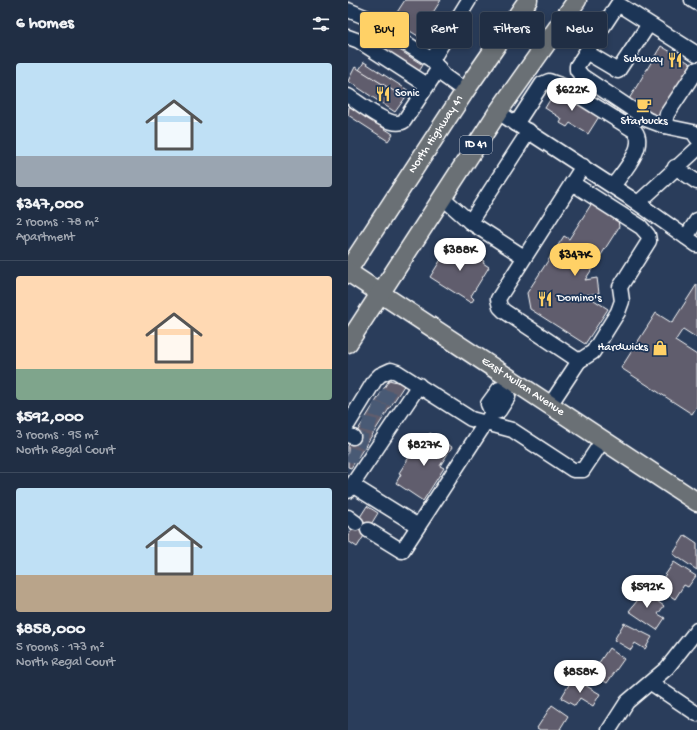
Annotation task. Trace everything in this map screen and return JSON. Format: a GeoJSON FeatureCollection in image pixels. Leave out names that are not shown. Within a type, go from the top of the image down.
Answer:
{"type":"FeatureCollection","features":[{"type":"Feature","properties":{"kind":"main road","name":"North Highway 41"},"geometry":{"type":"LineString","coordinates":[[348,271],[465,90],[528,0]]}},
{"type":"Feature","properties":{"kind":"main road","name":"ID 41"},"geometry":{"type":"LineString","coordinates":[[348,343],[498,112],[577,0]]}},
{"type":"Feature","properties":{"kind":"main road","name":"East Mullan Avenue"},"geometry":{"type":"LineString","coordinates":[[348,271],[507,384],[550,405],[697,502]]}},
{"type":"Feature","properties":{"kind":"street"},"geometry":{"type":"LineString","coordinates":[[348,96],[390,122],[400,123],[404,121],[423,83],[435,64],[469,0]]}},
{"type":"Feature","properties":{"kind":"street"},"geometry":{"type":"LineString","coordinates":[[692,0],[697,3]]}},
{"type":"Feature","properties":{"kind":"street"},"geometry":{"type":"LineString","coordinates":[[697,54],[618,4],[577,66],[578,73],[648,120],[664,126],[693,132],[697,138]]}},
{"type":"Feature","properties":{"kind":"street"},"geometry":{"type":"LineString","coordinates":[[348,10],[365,17],[435,64],[447,78],[465,90]]}},
{"type":"Feature","properties":{"kind":"street"},"geometry":{"type":"LineString","coordinates":[[586,52],[618,71],[649,24]]}},
{"type":"Feature","properties":{"kind":"street"},"geometry":{"type":"LineString","coordinates":[[348,37],[359,41],[423,83]]}},
{"type":"Feature","properties":{"kind":"street"},"geometry":{"type":"LineString","coordinates":[[348,47],[356,48],[411,84],[423,83]]}},
{"type":"Feature","properties":{"kind":"street"},"geometry":{"type":"LineString","coordinates":[[664,126],[667,114],[697,69]]}},
{"type":"Feature","properties":{"kind":"street"},"geometry":{"type":"LineString","coordinates":[[516,124],[542,84],[549,81],[563,86],[628,127],[638,136],[638,146],[613,186]]}},
{"type":"Feature","properties":{"kind":"street"},"geometry":{"type":"LineString","coordinates":[[348,85],[383,108],[390,122]]}},
{"type":"Feature","properties":{"kind":"street"},"geometry":{"type":"LineString","coordinates":[[498,112],[583,166],[692,241],[697,220]]}},
{"type":"Feature","properties":{"kind":"street"},"geometry":{"type":"LineString","coordinates":[[470,222],[529,131]]}},
{"type":"Feature","properties":{"kind":"street"},"geometry":{"type":"LineString","coordinates":[[638,203],[697,149]]}},
{"type":"Feature","properties":{"kind":"street"},"geometry":{"type":"LineString","coordinates":[[578,360],[500,306],[498,299],[583,166]]}},
{"type":"Feature","properties":{"kind":"street"},"geometry":{"type":"LineString","coordinates":[[676,167],[697,182]]}},
{"type":"Feature","properties":{"kind":"street"},"geometry":{"type":"LineString","coordinates":[[550,405],[578,360],[593,352],[618,312],[622,301],[620,287],[647,246],[648,235],[641,227],[572,183]]}},
{"type":"Feature","properties":{"kind":"street"},"geometry":{"type":"LineString","coordinates":[[442,197],[470,222],[524,257]]}},
{"type":"Feature","properties":{"kind":"street"},"geometry":{"type":"LineString","coordinates":[[354,422],[375,392],[380,375],[391,370],[471,419],[489,418],[512,430],[578,471],[583,470],[604,440]]}},
{"type":"Feature","properties":{"kind":"street"},"geometry":{"type":"LineString","coordinates":[[357,523],[402,551],[489,418],[499,411],[508,397],[507,384]]}},
{"type":"Feature","properties":{"kind":"street"},"geometry":{"type":"LineString","coordinates":[[418,386],[401,402],[392,414],[364,459],[350,488],[418,526]]}},
{"type":"Feature","properties":{"kind":"street"},"geometry":{"type":"LineString","coordinates":[[609,730],[628,702],[667,668],[697,630]]}},
{"type":"Feature","properties":{"kind":"street"},"geometry":{"type":"LineString","coordinates":[[651,683],[697,714]]}},
{"type":"Feature","properties":{"kind":"building"},"geometry":{"type":"Polygon","coordinates":[[[405,0],[441,0],[433,12],[417,12],[417,35],[409,30],[409,12],[397,12],[405,0]]]}},
{"type":"Feature","properties":{"kind":"building"},"geometry":{"type":"Polygon","coordinates":[[[661,46],[691,64],[658,117],[629,99],[661,46]]]}},
{"type":"Feature","properties":{"kind":"building"},"geometry":{"type":"Polygon","coordinates":[[[379,48],[396,48],[423,65],[418,73],[379,48]]]}},
{"type":"Feature","properties":{"kind":"building"},"geometry":{"type":"Polygon","coordinates":[[[364,62],[409,91],[405,98],[359,70],[364,62]]]}},
{"type":"Feature","properties":{"kind":"building","name":"Sonic"},"geometry":{"type":"Polygon","coordinates":[[[355,67],[405,98],[395,112],[348,81],[355,67]]]}},
{"type":"Feature","properties":{"kind":"building"},"geometry":{"type":"Polygon","coordinates":[[[557,88],[600,115],[588,134],[570,123],[567,127],[560,123],[562,119],[545,108],[557,88]]]}},
{"type":"Feature","properties":{"kind":"building"},"geometry":{"type":"Polygon","coordinates":[[[349,106],[393,134],[388,141],[348,115],[349,106]]]}},
{"type":"Feature","properties":{"kind":"building"},"geometry":{"type":"Polygon","coordinates":[[[592,203],[618,220],[619,227],[585,280],[597,278],[599,293],[586,295],[608,309],[585,344],[530,309],[527,293],[564,236],[569,239],[592,203]]]}},
{"type":"Feature","properties":{"kind":"building"},"geometry":{"type":"Polygon","coordinates":[[[452,242],[484,261],[483,263],[489,267],[471,296],[474,299],[471,303],[430,277],[452,242]]]}},
{"type":"Feature","properties":{"kind":"building","name":"Hardwicks"},"geometry":{"type":"Polygon","coordinates":[[[697,284],[697,338],[683,329],[675,341],[697,355],[697,406],[692,414],[621,368],[656,313],[672,323],[697,284]]]}},
{"type":"Feature","properties":{"kind":"building"},"geometry":{"type":"Polygon","coordinates":[[[389,380],[405,384],[351,468],[348,467],[348,446],[389,380]]]}},
{"type":"Feature","properties":{"kind":"building"},"geometry":{"type":"Polygon","coordinates":[[[430,433],[452,447],[440,466],[444,468],[423,501],[396,483],[401,474],[399,473],[415,448],[417,449],[430,433]]]}},
{"type":"Feature","properties":{"kind":"building"},"geometry":{"type":"Polygon","coordinates":[[[367,506],[378,513],[357,547],[348,541],[348,536],[367,506]]]}},
{"type":"Feature","properties":{"kind":"building"},"geometry":{"type":"Polygon","coordinates":[[[685,535],[697,543],[697,570],[673,554],[685,535]]]}},
{"type":"Feature","properties":{"kind":"building"},"geometry":{"type":"Polygon","coordinates":[[[674,562],[696,576],[688,587],[684,585],[675,599],[657,587],[674,562]]]}},
{"type":"Feature","properties":{"kind":"building"},"geometry":{"type":"Polygon","coordinates":[[[639,588],[664,606],[658,614],[665,618],[657,630],[629,611],[637,601],[632,598],[639,588]]]}},
{"type":"Feature","properties":{"kind":"building"},"geometry":{"type":"Polygon","coordinates":[[[624,623],[652,637],[645,649],[635,643],[631,650],[614,640],[624,623]]]}},
{"type":"Feature","properties":{"kind":"building"},"geometry":{"type":"Polygon","coordinates":[[[609,648],[624,659],[607,683],[592,673],[609,648]]]}},
{"type":"Feature","properties":{"kind":"building"},"geometry":{"type":"Polygon","coordinates":[[[573,678],[600,694],[593,706],[580,698],[575,706],[561,698],[573,678]]]}},
{"type":"Feature","properties":{"kind":"building"},"geometry":{"type":"Polygon","coordinates":[[[552,705],[568,716],[560,729],[562,730],[540,730],[537,728],[552,705]]]}},
{"type":"Feature","properties":{"kind":"tunnel"},"geometry":{"type":"LineString","coordinates":[[380,395],[395,400]]}},
{"type":"Feature","properties":{"kind":"tunnel"},"geometry":{"type":"LineString","coordinates":[[372,408],[387,413]]}},
{"type":"Feature","properties":{"kind":"tunnel"},"geometry":{"type":"LineString","coordinates":[[362,423],[377,427]]}},
{"type":"Feature","properties":{"kind":"tunnel"},"geometry":{"type":"LineString","coordinates":[[353,437],[368,442]]}},
{"type":"Feature","properties":{"kind":"tunnel"},"geometry":{"type":"LineString","coordinates":[[348,454],[358,457]]}},
{"type":"Feature","properties":{"kind":"place","name":"Subway"},"geometry":{"type":"Point","coordinates":[675,60]}},
{"type":"Feature","properties":{"kind":"place","name":"Sonic"},"geometry":{"type":"Point","coordinates":[383,94]}},
{"type":"Feature","properties":{"kind":"place","name":"Starbucks"},"geometry":{"type":"Point","coordinates":[644,105]}},
{"type":"Feature","properties":{"kind":"place","name":"Domino's"},"geometry":{"type":"Point","coordinates":[545,299]}},
{"type":"Feature","properties":{"kind":"place","name":"Hardwicks"},"geometry":{"type":"Point","coordinates":[660,348]}}]}
